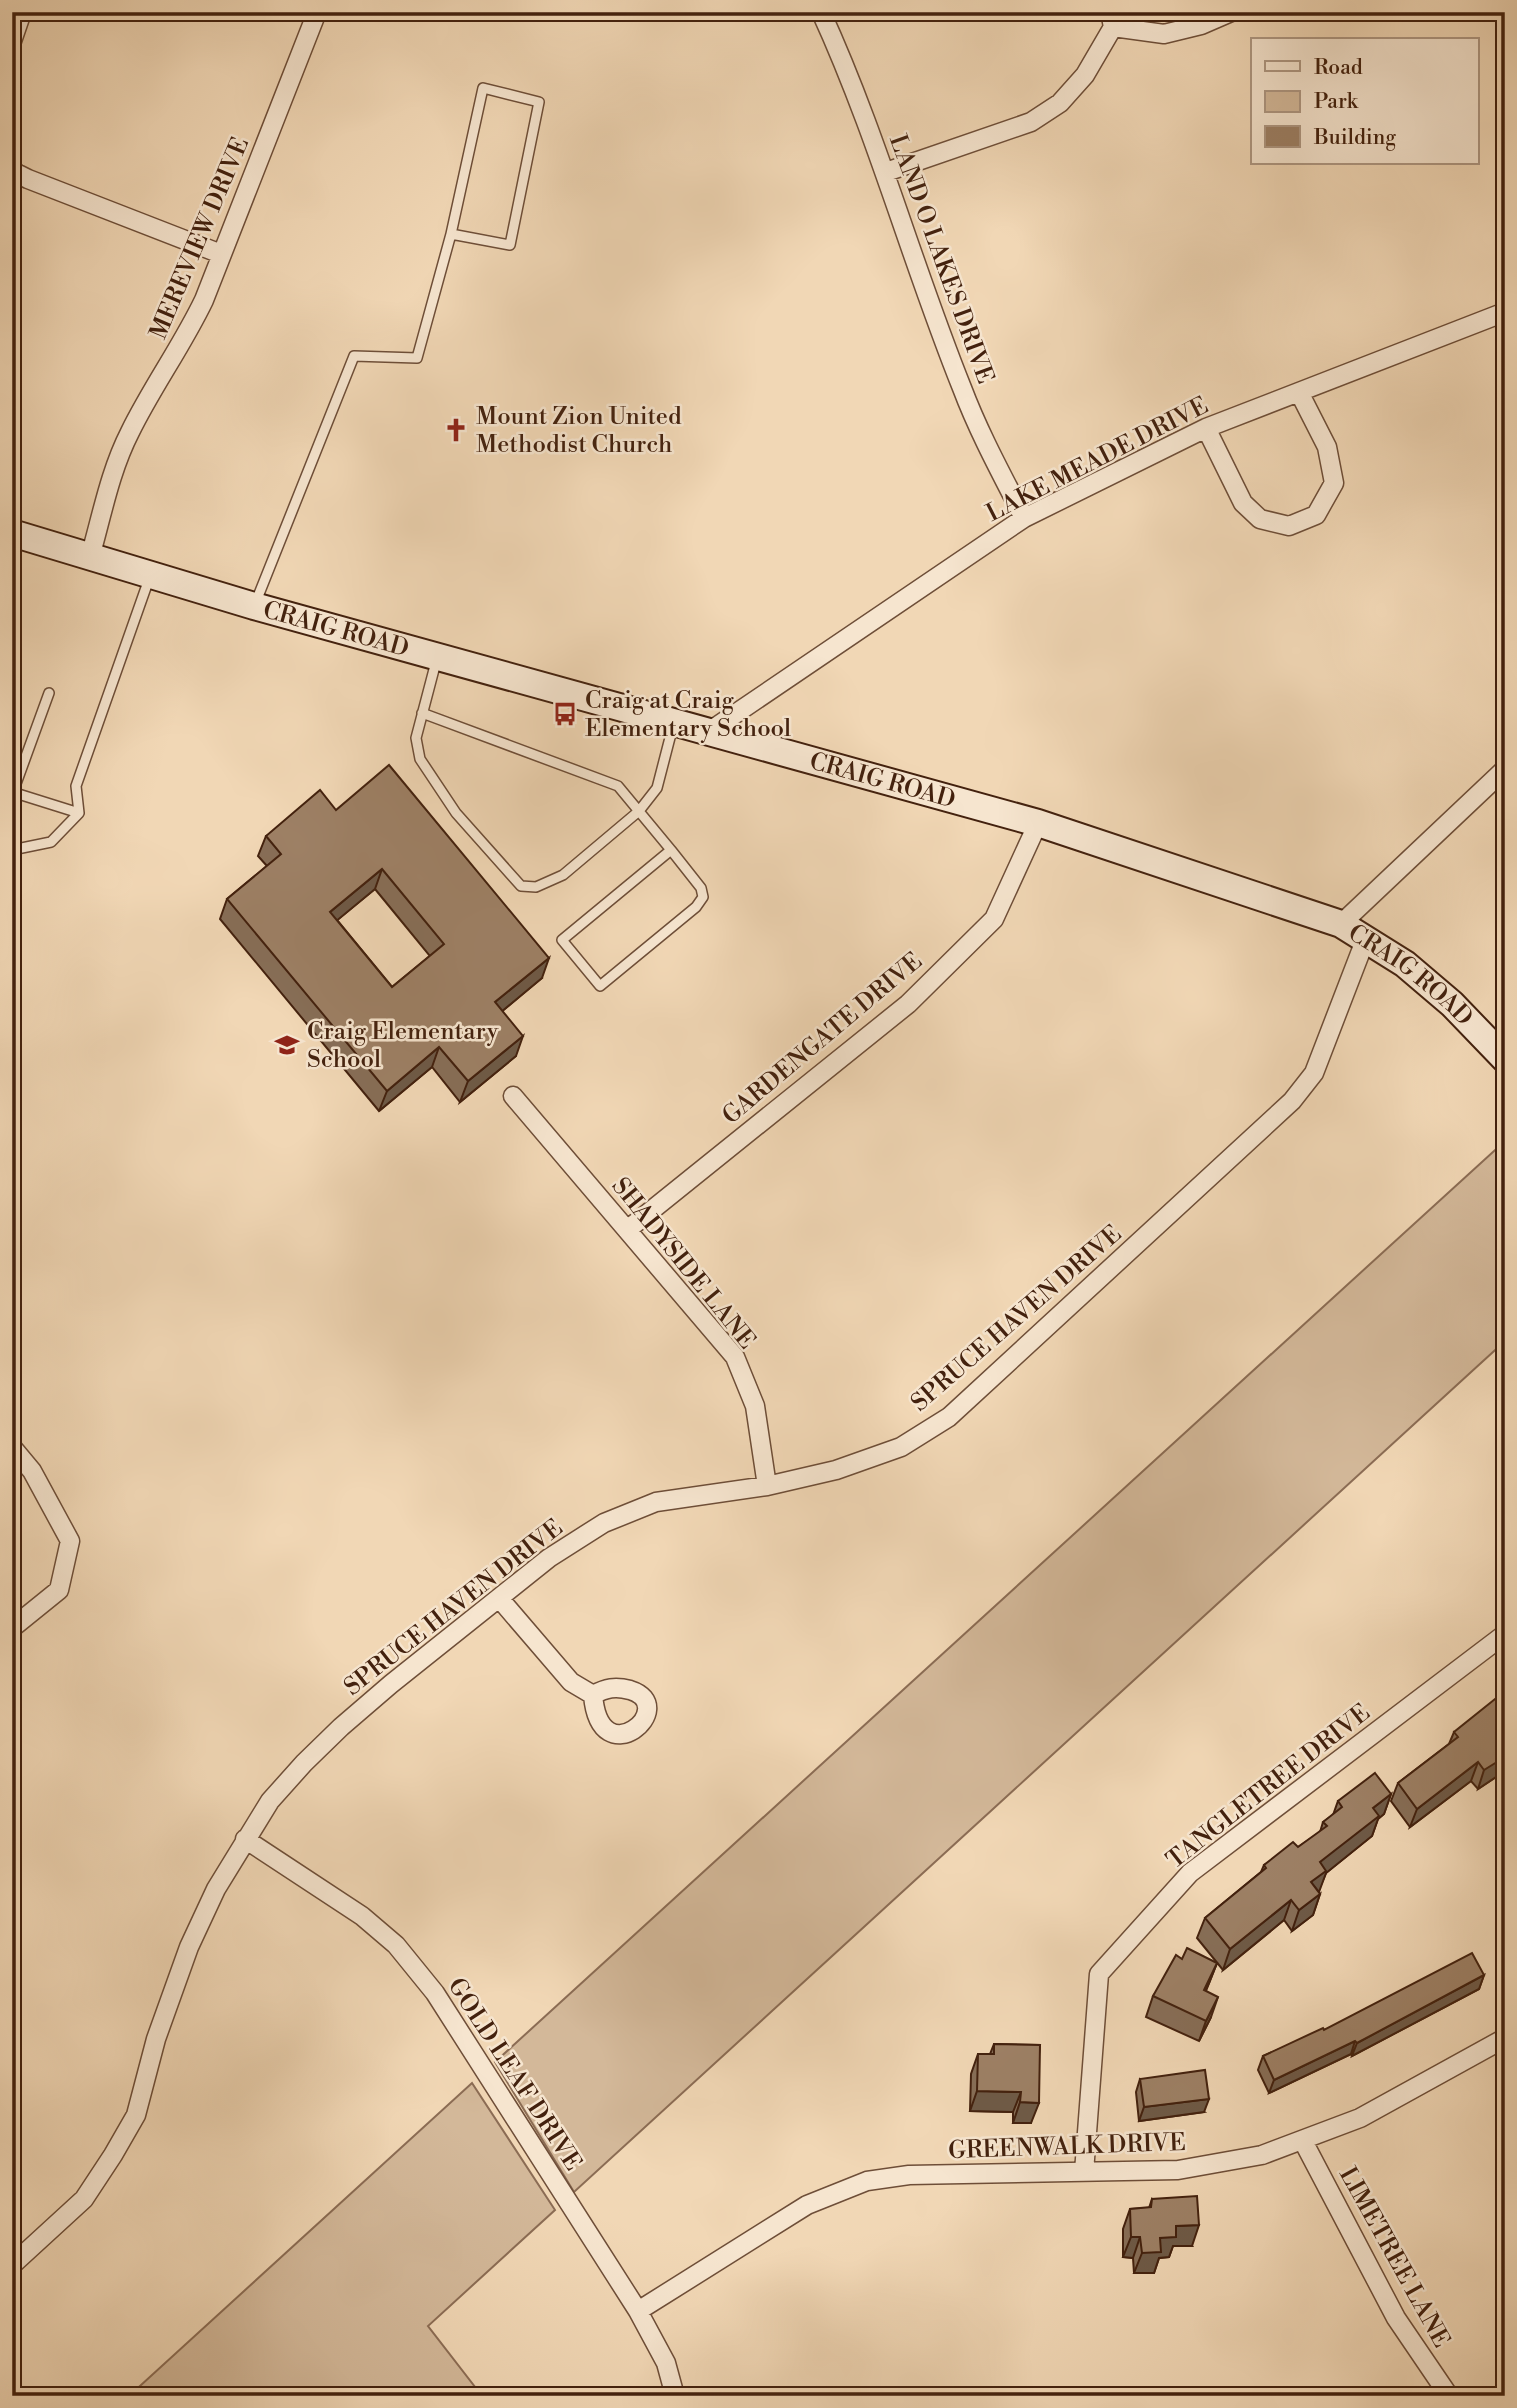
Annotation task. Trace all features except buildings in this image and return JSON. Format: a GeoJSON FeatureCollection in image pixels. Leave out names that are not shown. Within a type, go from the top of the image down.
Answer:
{"type":"FeatureCollection","features":[{"type":"Feature","properties":{"kind":"main road","name":"CRAIG ROAD"},"geometry":{"type":"LineString","coordinates":[[12,533],[254,606],[1038,823],[1341,924],[1405,964],[1452,1004],[1505,1059]]}},
{"type":"Feature","properties":{"kind":"street"},"geometry":{"type":"LineString","coordinates":[[12,41],[22,12]]}},
{"type":"Feature","properties":{"kind":"street","name":"MEREVIEW DRIVE"},"geometry":{"type":"LineString","coordinates":[[90,557],[114,472],[130,433],[187,337],[204,300],[317,12]]}},
{"type":"Feature","properties":{"kind":"street","name":"LAND O LAKES DRIVE"},"geometry":{"type":"LineString","coordinates":[[821,12],[886,172],[962,389],[1024,518]]}},
{"type":"Feature","properties":{"kind":"street"},"geometry":{"type":"LineString","coordinates":[[886,172],[1031,122],[1060,103],[1085,75],[1111,20],[1164,34],[1201,25],[1231,12]]}},
{"type":"Feature","properties":{"kind":"street"},"geometry":{"type":"LineString","coordinates":[[13,171],[222,254]]}},
{"type":"Feature","properties":{"kind":"street","name":"LAKE MEADE DRIVE"},"geometry":{"type":"LineString","coordinates":[[707,733],[1024,518],[1206,428],[1505,312]]}},
{"type":"Feature","properties":{"kind":"street"},"geometry":{"type":"LineString","coordinates":[[1206,428],[1243,503],[1261,519],[1289,526],[1317,515],[1334,482],[1327,447],[1299,392]]}},
{"type":"Feature","properties":{"kind":"street"},"geometry":{"type":"LineString","coordinates":[[1341,924],[1505,769]]}},
{"type":"Feature","properties":{"kind":"street","name":"GARDENGATE DRIVE"},"geometry":{"type":"LineString","coordinates":[[627,1230],[908,1004],[975,938],[994,919],[1038,823]]}},
{"type":"Feature","properties":{"kind":"street","name":"SPRUCE HAVEN DRIVE"},"geometry":{"type":"LineString","coordinates":[[12,2265],[83,2199],[113,2155],[136,2115],[156,2039],[189,1947],[216,1889],[270,1801],[304,1763],[391,1684],[549,1558],[604,1523],[656,1502],[767,1486],[836,1470],[901,1447],[949,1417],[1292,1101],[1314,1073],[1366,938]]}},
{"type":"Feature","properties":{"kind":"street","name":"SHADYSIDE LANE"},"geometry":{"type":"LineString","coordinates":[[513,1096],[735,1357],[755,1406],[767,1486]]}},
{"type":"Feature","properties":{"kind":"street"},"geometry":{"type":"LineString","coordinates":[[12,1447],[32,1471],[70,1541],[58,1590],[12,1628]]}},
{"type":"Feature","properties":{"kind":"street"},"geometry":{"type":"LineString","coordinates":[[499,1598],[571,1682],[593,1695]]}},
{"type":"Feature","properties":{"kind":"street","name":"TANGLETREE DRIVE"},"geometry":{"type":"LineString","coordinates":[[1084,2172],[1099,1974],[1190,1873],[1505,1634]]}},
{"type":"Feature","properties":{"kind":"street","name":"GOLD LEAF DRIVE"},"geometry":{"type":"LineString","coordinates":[[245,1839],[362,1916],[396,1945],[435,1993],[638,2311],[666,2363],[675,2396]]}},
{"type":"Feature","properties":{"kind":"street","name":"GREENWALK DRIVE"},"geometry":{"type":"LineString","coordinates":[[638,2311],[807,2205],[867,2181],[909,2175],[1178,2170],[1262,2155],[1360,2118],[1505,2038]]}},
{"type":"Feature","properties":{"kind":"street","name":"LIMETREE LANE"},"geometry":{"type":"LineString","coordinates":[[1303,2141],[1396,2318],[1449,2396]]}},
{"type":"Feature","properties":{"kind":"lane"},"geometry":{"type":"LineString","coordinates":[[254,606],[354,356],[417,358],[451,234],[483,88],[540,102],[510,245],[451,234]]}},
{"type":"Feature","properties":{"kind":"lane"},"geometry":{"type":"LineString","coordinates":[[79,813],[76,786],[151,574]]}},
{"type":"Feature","properties":{"kind":"lane"},"geometry":{"type":"LineString","coordinates":[[438,656],[415,738],[420,759],[456,813],[521,886],[536,887],[564,875],[639,811],[657,788],[674,721]]}},
{"type":"Feature","properties":{"kind":"lane"},"geometry":{"type":"LineString","coordinates":[[49,693],[12,792],[79,813]]}},
{"type":"Feature","properties":{"kind":"lane"},"geometry":{"type":"LineString","coordinates":[[422,713],[618,786],[671,850],[701,888],[703,897],[696,907],[600,986],[562,940],[671,850]]}},
{"type":"Feature","properties":{"kind":"lane"},"geometry":{"type":"LineString","coordinates":[[12,850],[51,842],[79,813]]}},
{"type":"Feature","properties":{"kind":"green space"},"geometry":{"type":"Polygon","coordinates":[[[1505,1141],[1505,1341],[574,2192],[495,2062],[1505,1141]]]}},
{"type":"Feature","properties":{"kind":"green space"},"geometry":{"type":"Polygon","coordinates":[[[472,2083],[555,2210],[428,2326],[482,2396],[129,2396],[472,2083]]]}},
{"type":"Feature","properties":{"kind":"place","name":"Mount Zion United Methodist Church"},"geometry":{"type":"Point","coordinates":[456,430]}},
{"type":"Feature","properties":{"kind":"place","name":"Craig at Craig Elementary School"},"geometry":{"type":"Point","coordinates":[565,714]}},
{"type":"Feature","properties":{"kind":"place","name":"Craig Elementary School"},"geometry":{"type":"Point","coordinates":[287,1045]}}]}
